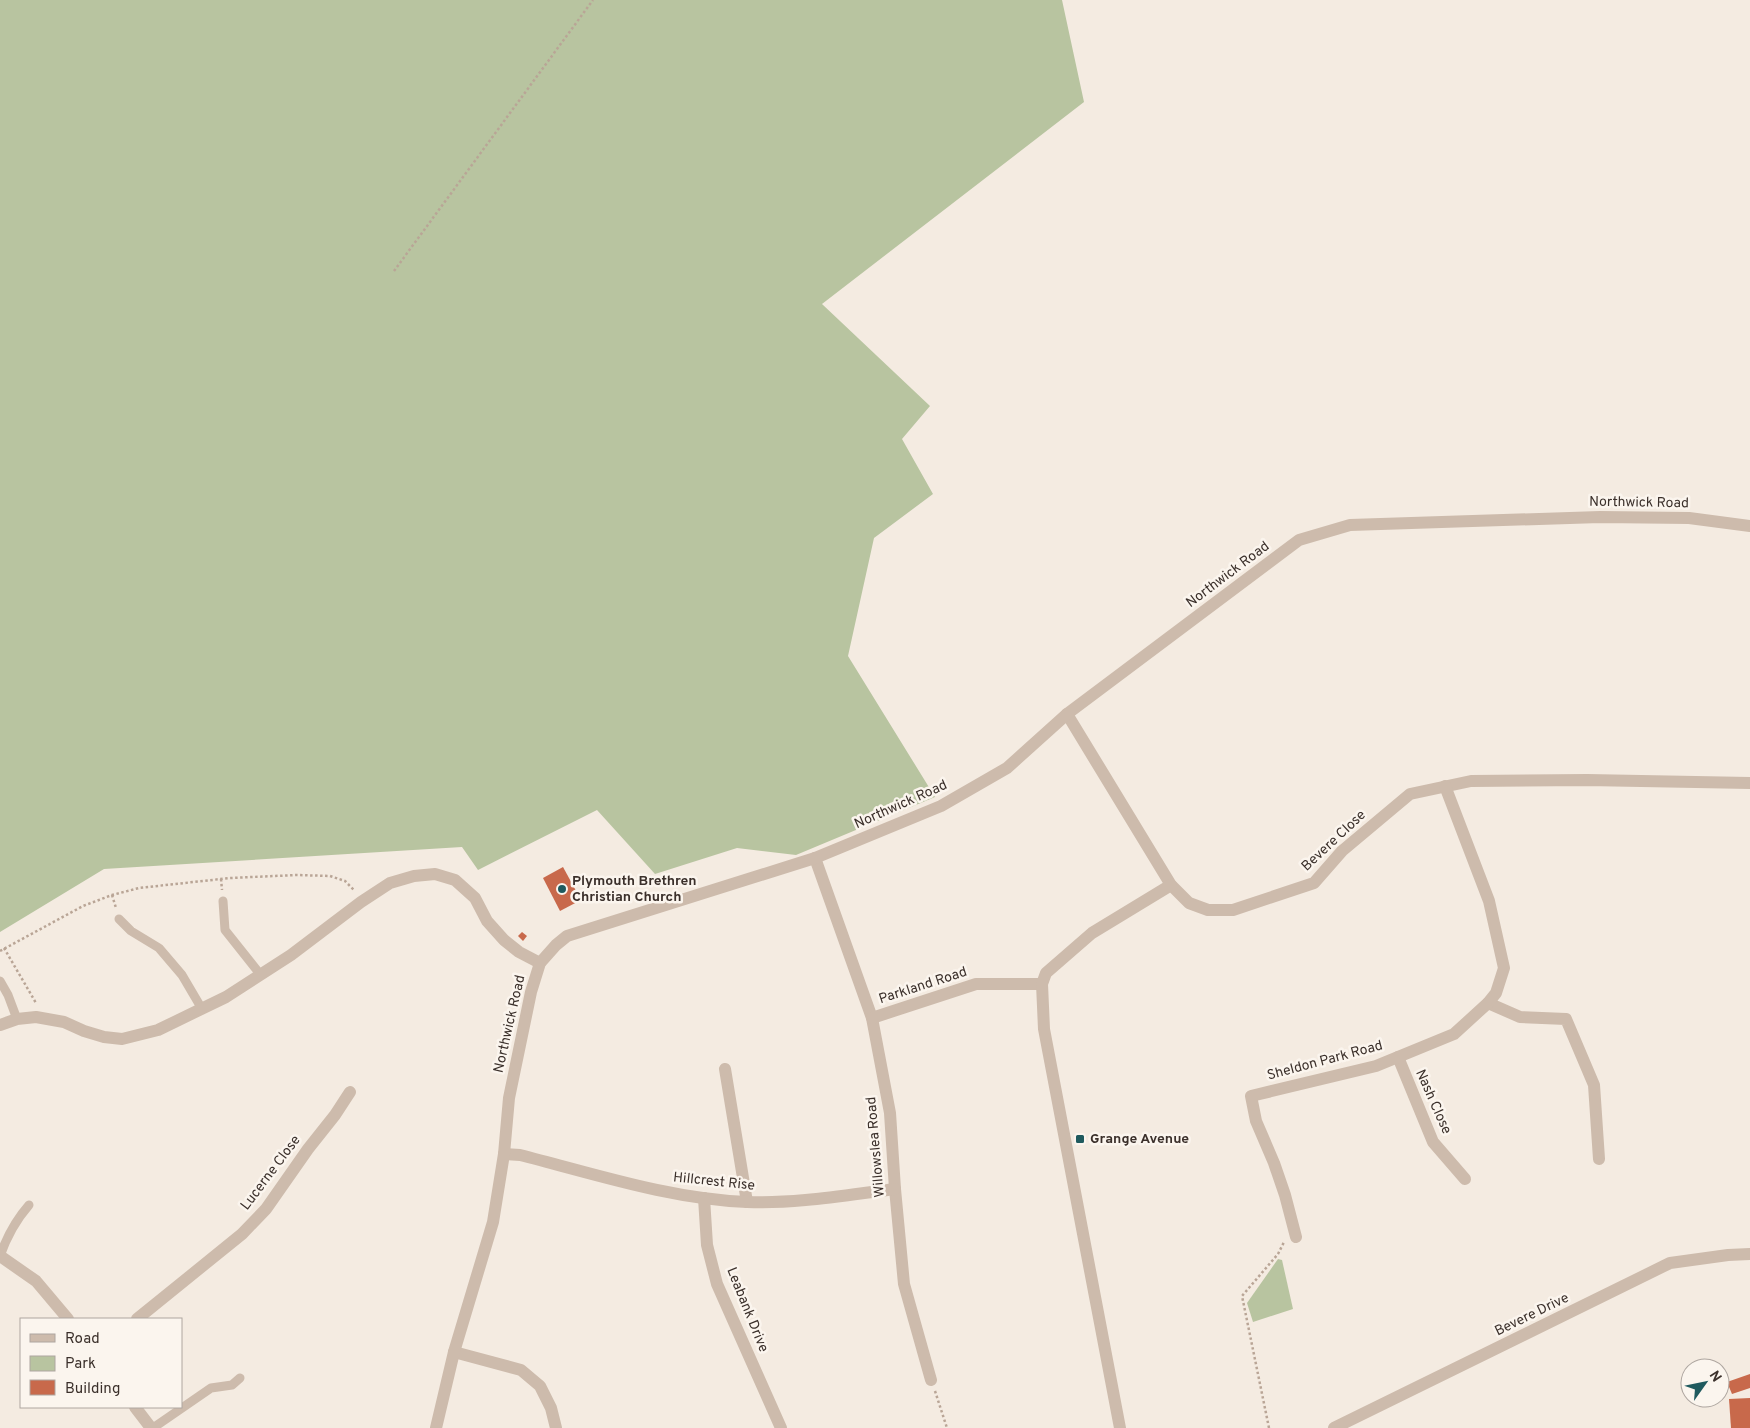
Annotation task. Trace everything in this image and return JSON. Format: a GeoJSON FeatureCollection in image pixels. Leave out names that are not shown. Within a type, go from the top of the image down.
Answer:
{"type":"FeatureCollection","features":[{"type":"Feature","properties":{"kind":"street","name":"Northwick Road"},"geometry":{"type":"LineString","coordinates":[[436,1428],[454,1352],[493,1222],[504,1154],[509,1098],[531,992],[540,963],[567,936],[815,858],[941,806],[1007,768],[1067,714],[1299,540],[1350,525],[1600,517],[1689,518],[1750,526]]}},
{"type":"Feature","properties":{"kind":"street","name":"Bevere Close"},"geometry":{"type":"LineString","coordinates":[[1067,714],[1171,885],[1189,903],[1208,910],[1233,910],[1314,883],[1342,851],[1410,794],[1471,780],[1750,783]]}},
{"type":"Feature","properties":{"kind":"street","name":"Sheldon Park Road"},"geometry":{"type":"LineString","coordinates":[[1296,1237],[1274,1163],[1256,1121],[1251,1096],[1376,1066],[1454,1034],[1488,1004],[1496,993],[1504,968],[1490,901],[1446,786]]}},
{"type":"Feature","properties":{"kind":"street","name":"Willowslea Road"},"geometry":{"type":"LineString","coordinates":[[815,858],[872,1018],[890,1113],[904,1284],[931,1380]]}},
{"type":"Feature","properties":{"kind":"street"},"geometry":{"type":"LineString","coordinates":[[0,1025],[17,1019],[36,1017],[64,1022],[104,1038],[122,1039],[158,1030],[226,997],[291,955],[390,883],[414,876],[436,874],[455,880],[475,898],[487,921],[504,940],[519,952],[540,963]]}},
{"type":"Feature","properties":{"kind":"street"},"geometry":{"type":"LineString","coordinates":[[1120,1428],[1044,1029],[1042,984],[1046,974],[1092,933],[1171,885]]}},
{"type":"Feature","properties":{"kind":"street","name":"Parkland Road"},"geometry":{"type":"LineString","coordinates":[[872,1018],[976,984],[1042,984]]}},
{"type":"Feature","properties":{"kind":"street"},"geometry":{"type":"LineString","coordinates":[[1488,1004],[1520,1016],[1566,1019],[1594,1085],[1600,1159]]}},
{"type":"Feature","properties":{"kind":"street","name":"Nash Close"},"geometry":{"type":"LineString","coordinates":[[1398,1057],[1433,1142],[1465,1179]]}},
{"type":"Feature","properties":{"kind":"street"},"geometry":{"type":"LineString","coordinates":[[725,1070],[747,1202]]}},
{"type":"Feature","properties":{"kind":"street","name":"Lucerne Close"},"geometry":{"type":"LineString","coordinates":[[138,1318],[248,1228],[266,1209],[350,1092]]}},
{"type":"Feature","properties":{"kind":"street","name":"Hillcrest Rise"},"geometry":{"type":"LineString","coordinates":[[504,1154],[520,1156],[682,1196],[747,1202],[784,1202],[895,1189]]}},
{"type":"Feature","properties":{"kind":"street","name":"Leabank Drive"},"geometry":{"type":"LineString","coordinates":[[704,1198],[707,1245],[718,1284],[781,1428]]}},
{"type":"Feature","properties":{"kind":"street","name":"Bevere Drive"},"geometry":{"type":"LineString","coordinates":[[1334,1428],[1670,1263],[1750,1254]]}},
{"type":"Feature","properties":{"kind":"street"},"geometry":{"type":"LineString","coordinates":[[0,1256],[36,1281],[67,1318]]}},
{"type":"Feature","properties":{"kind":"street"},"geometry":{"type":"LineString","coordinates":[[454,1352],[521,1370],[540,1386],[550,1408],[556,1428]]}},
{"type":"Feature","properties":{"kind":"street"},"geometry":{"type":"LineString","coordinates":[[136,1408],[152,1428]]}},
{"type":"Feature","properties":{"kind":"lane"},"geometry":{"type":"LineString","coordinates":[[223,901],[225,930],[260,974]]}},
{"type":"Feature","properties":{"kind":"lane"},"geometry":{"type":"LineString","coordinates":[[119,919],[131,931],[159,948],[182,975],[202,1009]]}},
{"type":"Feature","properties":{"kind":"lane"},"geometry":{"type":"LineString","coordinates":[[0,981],[8,995],[17,1019]]}},
{"type":"Feature","properties":{"kind":"lane"},"geometry":{"type":"LineString","coordinates":[[0,1256],[8,1234],[16,1220],[29,1205]]}},
{"type":"Feature","properties":{"kind":"lane"},"geometry":{"type":"LineString","coordinates":[[182,1407],[208,1389],[216,1386],[232,1385],[240,1378]]}},
{"type":"Feature","properties":{"kind":"lane"},"geometry":{"type":"LineString","coordinates":[[152,1428],[181,1408]]}},
{"type":"Feature","properties":{"kind":"path"},"geometry":{"type":"LineString","coordinates":[[394,271],[594,0]]}},
{"type":"Feature","properties":{"kind":"path"},"geometry":{"type":"LineString","coordinates":[[0,951],[82,906],[112,894],[139,888],[230,878],[297,875],[330,876],[345,881],[366,899]]}},
{"type":"Feature","properties":{"kind":"path"},"geometry":{"type":"LineString","coordinates":[[4,948],[36,1004],[36,1017]]}},
{"type":"Feature","properties":{"kind":"path"},"geometry":{"type":"LineString","coordinates":[[1268,1428],[1242,1296],[1278,1254],[1285,1240],[1296,1237]]}},
{"type":"Feature","properties":{"kind":"path"},"geometry":{"type":"LineString","coordinates":[[931,1380],[947,1428]]}},
{"type":"Feature","properties":{"kind":"green space"},"geometry":{"type":"Polygon","coordinates":[[[0,0],[1062,0],[1084,102],[822,304],[930,406],[902,439],[933,494],[874,538],[848,656],[935,797],[796,855],[737,848],[655,874],[597,810],[478,870],[462,847],[104,869],[0,932],[0,0]]]}},
{"type":"Feature","properties":{"kind":"green space"},"geometry":{"type":"Polygon","coordinates":[[[1278,1259],[1282,1260],[1293,1309],[1253,1322],[1247,1303],[1278,1259]]]}},
{"type":"Feature","properties":{"kind":"building","name":"Plymouth Brethren Christian Church"},"geometry":{"type":"Polygon","coordinates":[[[563,867],[581,900],[560,911],[543,878],[563,867]]]}},
{"type":"Feature","properties":{"kind":"building"},"geometry":{"type":"Polygon","coordinates":[[[522,932],[527,936],[523,941],[518,936],[522,932]]]}},
{"type":"Feature","properties":{"kind":"building"},"geometry":{"type":"Polygon","coordinates":[[[1750,1374],[1750,1388],[1732,1394],[1730,1381],[1750,1374]]]}},
{"type":"Feature","properties":{"kind":"building"},"geometry":{"type":"Polygon","coordinates":[[[1750,1398],[1750,1428],[1731,1428],[1730,1399],[1750,1398]]]}},
{"type":"Feature","properties":{"kind":"place","name":"Plymouth Brethren Christian Church"},"geometry":{"type":"Point","coordinates":[562,889]}},
{"type":"Feature","properties":{"kind":"place","name":"Grange Avenue"},"geometry":{"type":"Point","coordinates":[1080,1139]}}]}
